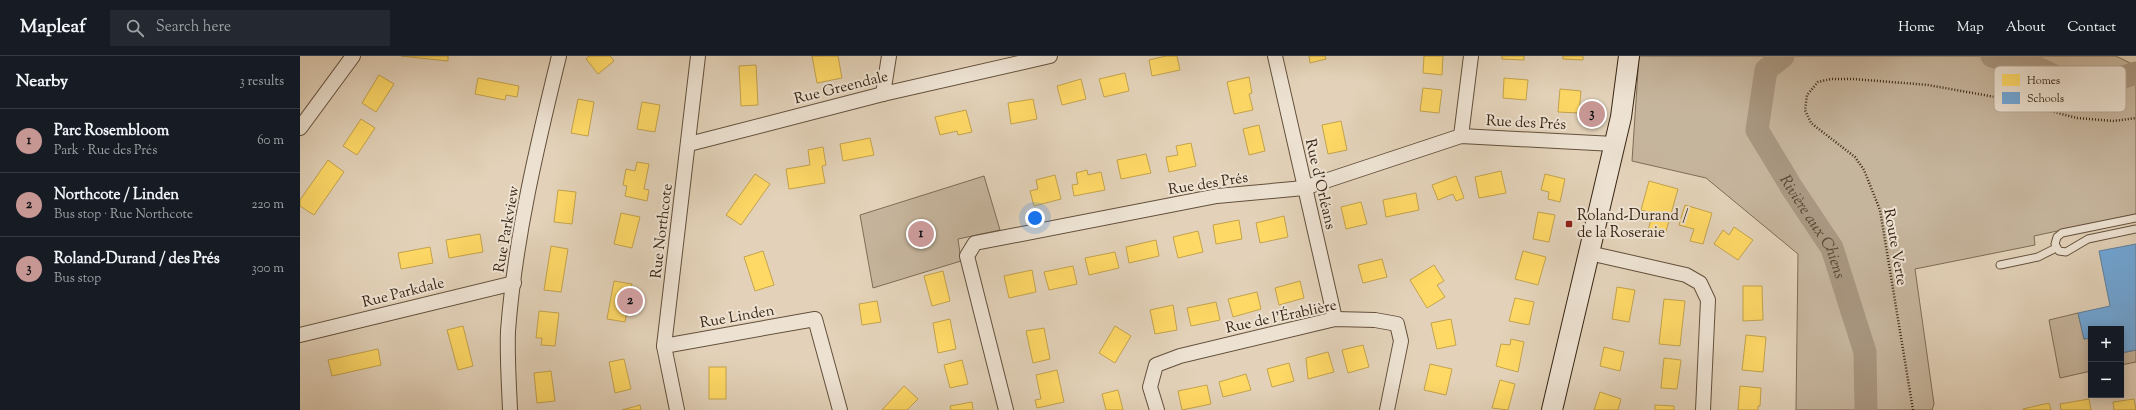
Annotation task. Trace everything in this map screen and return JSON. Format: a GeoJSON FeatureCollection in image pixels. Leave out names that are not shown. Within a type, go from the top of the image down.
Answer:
{"type":"FeatureCollection","features":[{"type":"Feature","properties":{"kind":"street"},"geometry":{"type":"LineString","coordinates":[[300,128],[353,56]]}},
{"type":"Feature","properties":{"kind":"street","name":"Rue Parkview"},"geometry":{"type":"LineString","coordinates":[[510,410],[508,332],[514,283],[542,127],[559,56]]}},
{"type":"Feature","properties":{"kind":"street","name":"Rue Northcote"},"geometry":{"type":"LineString","coordinates":[[677,410],[664,346],[689,144],[698,56]]}},
{"type":"Feature","properties":{"kind":"street"},"geometry":{"type":"LineString","coordinates":[[883,94],[889,56]]}},
{"type":"Feature","properties":{"kind":"street","name":"Rue Greendale"},"geometry":{"type":"LineString","coordinates":[[689,144],[883,94],[1050,56]]}},
{"type":"Feature","properties":{"kind":"street","name":"Rue d'Orléans"},"geometry":{"type":"LineString","coordinates":[[1275,56],[1335,319]]}},
{"type":"Feature","properties":{"kind":"street"},"geometry":{"type":"LineString","coordinates":[[1461,136],[1471,56]]}},
{"type":"Feature","properties":{"kind":"street"},"geometry":{"type":"LineString","coordinates":[[1552,410],[1621,117],[1629,56]]}},
{"type":"Feature","properties":{"kind":"street","name":"Rue des Prés"},"geometry":{"type":"LineString","coordinates":[[1006,410],[967,256],[975,243],[1217,196],[1304,188],[1461,136],[1614,144]]}},
{"type":"Feature","properties":{"kind":"street"},"geometry":{"type":"LineString","coordinates":[[1589,253],[1686,275],[1700,283],[1708,300],[1703,410]]}},
{"type":"Feature","properties":{"kind":"street","name":"Rue Parkdale"},"geometry":{"type":"LineString","coordinates":[[300,335],[514,283]]}},
{"type":"Feature","properties":{"kind":"street","name":"Rue Linden"},"geometry":{"type":"LineString","coordinates":[[664,346],[815,319],[840,410]]}},
{"type":"Feature","properties":{"kind":"street","name":"Rue de l'Érablière"},"geometry":{"type":"LineString","coordinates":[[1157,410],[1150,387],[1156,365],[1180,356],[1335,319],[1375,320],[1397,324],[1401,341],[1387,410]]}},
{"type":"Feature","properties":{"kind":"lane"},"geometry":{"type":"LineString","coordinates":[[2136,218],[2062,233],[2055,240],[2056,248],[2059,251],[2066,252],[2088,239],[2136,228]]}},
{"type":"Feature","properties":{"kind":"lane"},"geometry":{"type":"LineString","coordinates":[[2000,265],[2038,257],[2056,248]]}},
{"type":"Feature","properties":{"kind":"path","name":"Route Verte"},"geometry":{"type":"LineString","coordinates":[[1913,410],[1880,210],[1864,170],[1855,157],[1811,123],[1805,110],[1807,95],[1818,82],[1831,79],[1869,80],[1928,85],[1994,97]]}},
{"type":"Feature","properties":{"kind":"path","name":"Route Verte"},"geometry":{"type":"LineString","coordinates":[[2054,112],[2077,118],[2114,121],[2136,118]]}},
{"type":"Feature","properties":{"kind":"shaded area"},"geometry":{"type":"Polygon","coordinates":[[[1639,56],[2116,56],[2136,66],[2136,214],[2034,236],[2035,245],[1915,269],[1934,404],[1932,410],[1796,410],[1798,254],[1706,178],[1632,161],[1639,56]]]}},
{"type":"Feature","properties":{"kind":"shaded area"},"geometry":{"type":"Polygon","coordinates":[[[984,176],[1000,230],[958,239],[961,261],[873,288],[860,215],[984,176]]]}},
{"type":"Feature","properties":{"kind":"shaded area"},"geometry":{"type":"Polygon","coordinates":[[[2078,313],[2084,339],[2088,338],[2088,372],[2060,378],[2049,320],[2078,313]]]}},
{"type":"Feature","properties":{"kind":"shaded area"},"geometry":{"type":"Polygon","coordinates":[[[2136,350],[2136,362],[2124,364],[2124,352],[2136,350]]]}},
{"type":"Feature","properties":{"kind":"building: Homes"},"geometry":{"type":"Polygon","coordinates":[[[401,56],[448,56],[448,61],[401,56]]]}},
{"type":"Feature","properties":{"kind":"building: Homes"},"geometry":{"type":"Polygon","coordinates":[[[589,56],[610,56],[614,61],[598,74],[586,59],[589,56]]]}},
{"type":"Feature","properties":{"kind":"building: Homes"},"geometry":{"type":"Polygon","coordinates":[[[812,56],[838,56],[842,78],[817,83],[812,56]]]}},
{"type":"Feature","properties":{"kind":"building: Homes"},"geometry":{"type":"Polygon","coordinates":[[[1166,56],[1177,56],[1180,70],[1152,76],[1149,60],[1166,56]]]}},
{"type":"Feature","properties":{"kind":"building: Homes"},"geometry":{"type":"Polygon","coordinates":[[[1309,56],[1325,56],[1326,59],[1310,63],[1309,56]]]}},
{"type":"Feature","properties":{"kind":"building: Homes"},"geometry":{"type":"Polygon","coordinates":[[[1424,56],[1443,56],[1442,75],[1423,73],[1424,56]]]}},
{"type":"Feature","properties":{"kind":"building: Homes"},"geometry":{"type":"Polygon","coordinates":[[[1502,56],[1524,56],[1524,60],[1502,59],[1502,56]]]}},
{"type":"Feature","properties":{"kind":"building: Homes"},"geometry":{"type":"Polygon","coordinates":[[[1563,56],[1583,56],[1583,60],[1563,59],[1563,56]]]}},
{"type":"Feature","properties":{"kind":"building: Homes"},"geometry":{"type":"Polygon","coordinates":[[[756,65],[758,105],[741,106],[739,66],[756,65]]]}},
{"type":"Feature","properties":{"kind":"building: Homes"},"geometry":{"type":"Polygon","coordinates":[[[1125,73],[1129,91],[1104,97],[1099,79],[1125,73]]]}},
{"type":"Feature","properties":{"kind":"building: Homes"},"geometry":{"type":"Polygon","coordinates":[[[379,75],[394,84],[376,112],[362,103],[379,75]]]}},
{"type":"Feature","properties":{"kind":"building: Homes"},"geometry":{"type":"Polygon","coordinates":[[[1249,77],[1252,93],[1249,94],[1253,110],[1234,114],[1227,82],[1249,77]]]}},
{"type":"Feature","properties":{"kind":"building: Homes"},"geometry":{"type":"Polygon","coordinates":[[[478,78],[519,86],[517,97],[506,95],[505,100],[475,94],[478,78]]]}},
{"type":"Feature","properties":{"kind":"building: Homes"},"geometry":{"type":"Polygon","coordinates":[[[1504,78],[1528,80],[1526,100],[1503,98],[1504,78]]]}},
{"type":"Feature","properties":{"kind":"building: Homes"},"geometry":{"type":"Polygon","coordinates":[[[1081,79],[1086,99],[1062,105],[1057,86],[1081,79]]]}},
{"type":"Feature","properties":{"kind":"building: Homes"},"geometry":{"type":"Polygon","coordinates":[[[1423,88],[1442,90],[1439,113],[1420,111],[1423,88]]]}},
{"type":"Feature","properties":{"kind":"building: Homes"},"geometry":{"type":"Polygon","coordinates":[[[1560,89],[1581,91],[1579,113],[1558,112],[1560,89]]]}},
{"type":"Feature","properties":{"kind":"building: Homes"},"geometry":{"type":"Polygon","coordinates":[[[578,99],[594,102],[588,136],[571,133],[578,99]]]}},
{"type":"Feature","properties":{"kind":"building: Homes"},"geometry":{"type":"Polygon","coordinates":[[[1033,99],[1037,119],[1011,124],[1008,103],[1033,99]]]}},
{"type":"Feature","properties":{"kind":"building: Homes"},"geometry":{"type":"Polygon","coordinates":[[[642,102],[660,105],[655,132],[637,129],[642,102]]]}},
{"type":"Feature","properties":{"kind":"building: Homes"},"geometry":{"type":"Polygon","coordinates":[[[966,110],[972,132],[958,135],[957,131],[940,135],[935,117],[966,110]]]}},
{"type":"Feature","properties":{"kind":"building: Homes"},"geometry":{"type":"Polygon","coordinates":[[[361,119],[375,128],[357,155],[343,146],[361,119]]]}},
{"type":"Feature","properties":{"kind":"building: Homes"},"geometry":{"type":"Polygon","coordinates":[[[1341,121],[1347,150],[1328,154],[1322,125],[1341,121]]]}},
{"type":"Feature","properties":{"kind":"building: Homes"},"geometry":{"type":"Polygon","coordinates":[[[1259,125],[1265,151],[1249,155],[1243,129],[1259,125]]]}},
{"type":"Feature","properties":{"kind":"building: Homes"},"geometry":{"type":"Polygon","coordinates":[[[870,138],[874,155],[843,161],[840,144],[870,138]]]}},
{"type":"Feature","properties":{"kind":"building: Homes"},"geometry":{"type":"Polygon","coordinates":[[[1191,143],[1196,166],[1169,172],[1166,157],[1178,155],[1176,146],[1191,143]]]}},
{"type":"Feature","properties":{"kind":"building: Homes"},"geometry":{"type":"Polygon","coordinates":[[[823,147],[826,165],[822,166],[825,183],[789,189],[786,169],[810,165],[808,150],[823,147]]]}},
{"type":"Feature","properties":{"kind":"building: Homes"},"geometry":{"type":"Polygon","coordinates":[[[1146,154],[1151,173],[1121,179],[1117,160],[1146,154]]]}},
{"type":"Feature","properties":{"kind":"building: Homes"},"geometry":{"type":"Polygon","coordinates":[[[328,160],[344,172],[314,215],[300,206],[300,200],[328,160]]]}},
{"type":"Feature","properties":{"kind":"building: Homes"},"geometry":{"type":"Polygon","coordinates":[[[637,162],[649,164],[644,189],[649,190],[647,201],[625,196],[627,186],[623,185],[626,169],[635,171],[637,162]]]}},
{"type":"Feature","properties":{"kind":"building: Homes"},"geometry":{"type":"Polygon","coordinates":[[[1087,170],[1088,175],[1101,172],[1105,190],[1074,196],[1072,185],[1078,184],[1076,173],[1087,170]]]}},
{"type":"Feature","properties":{"kind":"building: Homes"},"geometry":{"type":"Polygon","coordinates":[[[1501,171],[1506,193],[1479,198],[1475,177],[1501,171]]]}},
{"type":"Feature","properties":{"kind":"building: Homes"},"geometry":{"type":"Polygon","coordinates":[[[755,174],[770,184],[741,225],[726,215],[755,174]]]}},
{"type":"Feature","properties":{"kind":"building: Homes"},"geometry":{"type":"Polygon","coordinates":[[[1545,174],[1565,179],[1560,202],[1548,199],[1549,192],[1541,190],[1545,174]]]}},
{"type":"Feature","properties":{"kind":"building: Homes"},"geometry":{"type":"Polygon","coordinates":[[[1055,175],[1061,199],[1034,206],[1030,191],[1038,189],[1036,180],[1055,175]]]}},
{"type":"Feature","properties":{"kind":"building: Homes"},"geometry":{"type":"Polygon","coordinates":[[[1456,176],[1464,198],[1456,201],[1453,194],[1438,200],[1432,185],[1456,176]]]}},
{"type":"Feature","properties":{"kind":"building: Homes"},"geometry":{"type":"Polygon","coordinates":[[[1649,181],[1678,189],[1665,235],[1648,230],[1653,213],[1641,210],[1649,181]]]}},
{"type":"Feature","properties":{"kind":"building: Homes"},"geometry":{"type":"Polygon","coordinates":[[[558,190],[576,192],[572,224],[554,222],[558,190]]]}},
{"type":"Feature","properties":{"kind":"building: Homes"},"geometry":{"type":"Polygon","coordinates":[[[1416,193],[1419,210],[1386,217],[1383,200],[1416,193]]]}},
{"type":"Feature","properties":{"kind":"building: Homes"},"geometry":{"type":"Polygon","coordinates":[[[1361,202],[1367,224],[1346,229],[1341,207],[1361,202]]]}},
{"type":"Feature","properties":{"kind":"building: Homes"},"geometry":{"type":"Polygon","coordinates":[[[1685,205],[1712,213],[1703,244],[1690,241],[1694,229],[1679,225],[1685,205]]]}},
{"type":"Feature","properties":{"kind":"building: Homes"},"geometry":{"type":"Polygon","coordinates":[[[1538,212],[1555,215],[1549,242],[1533,239],[1538,212]]]}},
{"type":"Feature","properties":{"kind":"building: Homes"},"geometry":{"type":"Polygon","coordinates":[[[621,213],[640,217],[632,248],[614,244],[621,213]]]}},
{"type":"Feature","properties":{"kind":"building: Homes"},"geometry":{"type":"Polygon","coordinates":[[[1284,216],[1288,237],[1260,243],[1256,223],[1284,216]]]}},
{"type":"Feature","properties":{"kind":"building: Homes"},"geometry":{"type":"Polygon","coordinates":[[[1239,220],[1242,239],[1216,244],[1213,225],[1239,220]]]}},
{"type":"Feature","properties":{"kind":"building: Homes"},"geometry":{"type":"Polygon","coordinates":[[[1734,227],[1753,240],[1738,260],[1714,244],[1723,230],[1729,235],[1734,227]]]}},
{"type":"Feature","properties":{"kind":"building: Homes"},"geometry":{"type":"Polygon","coordinates":[[[1198,231],[1203,252],[1178,258],[1173,237],[1198,231]]]}},
{"type":"Feature","properties":{"kind":"building: Homes"},"geometry":{"type":"Polygon","coordinates":[[[480,234],[483,252],[449,258],[446,240],[480,234]]]}},
{"type":"Feature","properties":{"kind":"building: Homes"},"geometry":{"type":"Polygon","coordinates":[[[1156,240],[1159,256],[1129,263],[1126,247],[1156,240]]]}},
{"type":"Feature","properties":{"kind":"building: Homes"},"geometry":{"type":"Polygon","coordinates":[[[551,246],[568,249],[561,292],[544,290],[551,246]]]}},
{"type":"Feature","properties":{"kind":"building: Homes"},"geometry":{"type":"Polygon","coordinates":[[[430,247],[433,263],[401,269],[398,253],[430,247]]]}},
{"type":"Feature","properties":{"kind":"building: Homes"},"geometry":{"type":"Polygon","coordinates":[[[763,251],[774,285],[755,291],[744,257],[763,251]]]}},
{"type":"Feature","properties":{"kind":"building: Homes"},"geometry":{"type":"Polygon","coordinates":[[[1523,251],[1546,257],[1538,285],[1515,279],[1523,251]]]}},
{"type":"Feature","properties":{"kind":"building: Homes"},"geometry":{"type":"Polygon","coordinates":[[[1115,252],[1119,268],[1089,275],[1085,258],[1115,252]]]}},
{"type":"Feature","properties":{"kind":"building: Homes"},"geometry":{"type":"Polygon","coordinates":[[[1382,259],[1387,277],[1363,283],[1358,265],[1382,259]]]}},
{"type":"Feature","properties":{"kind":"building: Homes"},"geometry":{"type":"Polygon","coordinates":[[[1434,265],[1444,281],[1437,285],[1445,297],[1427,308],[1410,280],[1434,265]]]}},
{"type":"Feature","properties":{"kind":"building: Homes"},"geometry":{"type":"Polygon","coordinates":[[[1073,266],[1077,284],[1049,290],[1044,272],[1073,266]]]}},
{"type":"Feature","properties":{"kind":"building: Homes"},"geometry":{"type":"Polygon","coordinates":[[[1032,270],[1036,292],[1009,298],[1004,276],[1032,270]]]}},
{"type":"Feature","properties":{"kind":"building: Homes"},"geometry":{"type":"Polygon","coordinates":[[[943,271],[950,301],[932,306],[924,276],[943,271]]]}},
{"type":"Feature","properties":{"kind":"building: Homes"},"geometry":{"type":"Polygon","coordinates":[[[614,281],[632,284],[625,322],[607,319],[614,281]]]}},
{"type":"Feature","properties":{"kind":"building: Homes"},"geometry":{"type":"Polygon","coordinates":[[[1300,281],[1304,298],[1279,305],[1275,288],[1300,281]]]}},
{"type":"Feature","properties":{"kind":"building: Homes"},"geometry":{"type":"Polygon","coordinates":[[[1743,286],[1762,286],[1763,320],[1743,321],[1743,286]]]}},
{"type":"Feature","properties":{"kind":"building: Homes"},"geometry":{"type":"Polygon","coordinates":[[[1617,287],[1635,290],[1629,322],[1612,319],[1617,287]]]}},
{"type":"Feature","properties":{"kind":"building: Homes"},"geometry":{"type":"Polygon","coordinates":[[[1257,292],[1261,309],[1233,317],[1228,299],[1257,292]]]}},
{"type":"Feature","properties":{"kind":"building: Homes"},"geometry":{"type":"Polygon","coordinates":[[[1515,298],[1534,302],[1529,325],[1509,321],[1515,298]]]}},
{"type":"Feature","properties":{"kind":"building: Homes"},"geometry":{"type":"Polygon","coordinates":[[[1664,299],[1685,301],[1680,346],[1659,344],[1664,299]]]}},
{"type":"Feature","properties":{"kind":"building: Homes"},"geometry":{"type":"Polygon","coordinates":[[[877,301],[881,322],[862,325],[859,304],[877,301]]]}},
{"type":"Feature","properties":{"kind":"building: Homes"},"geometry":{"type":"Polygon","coordinates":[[[1216,302],[1220,320],[1191,326],[1187,308],[1216,302]]]}},
{"type":"Feature","properties":{"kind":"building: Homes"},"geometry":{"type":"Polygon","coordinates":[[[1173,305],[1177,330],[1155,334],[1150,310],[1173,305]]]}},
{"type":"Feature","properties":{"kind":"building: Homes"},"geometry":{"type":"Polygon","coordinates":[[[539,311],[559,313],[555,346],[541,345],[542,338],[536,338],[539,311]]]}},
{"type":"Feature","properties":{"kind":"building: Homes"},"geometry":{"type":"Polygon","coordinates":[[[950,319],[956,349],[938,353],[933,323],[950,319]]]}},
{"type":"Feature","properties":{"kind":"building: Homes"},"geometry":{"type":"Polygon","coordinates":[[[1451,319],[1456,345],[1437,349],[1431,323],[1451,319]]]}},
{"type":"Feature","properties":{"kind":"building: Homes"},"geometry":{"type":"Polygon","coordinates":[[[463,326],[473,366],[458,370],[447,330],[463,326]]]}},
{"type":"Feature","properties":{"kind":"building: Homes"},"geometry":{"type":"Polygon","coordinates":[[[1115,326],[1131,336],[1115,363],[1099,353],[1115,326]]]}},
{"type":"Feature","properties":{"kind":"building: Homes"},"geometry":{"type":"Polygon","coordinates":[[[1044,328],[1050,359],[1033,363],[1026,331],[1044,328]]]}},
{"type":"Feature","properties":{"kind":"building: Homes"},"geometry":{"type":"Polygon","coordinates":[[[1746,335],[1766,337],[1763,372],[1742,370],[1746,335]]]}},
{"type":"Feature","properties":{"kind":"building: Homes"},"geometry":{"type":"Polygon","coordinates":[[[1511,339],[1524,342],[1518,372],[1496,366],[1501,344],[1510,345],[1511,339]]]}},
{"type":"Feature","properties":{"kind":"building: Homes"},"geometry":{"type":"Polygon","coordinates":[[[1363,345],[1369,367],[1348,373],[1342,350],[1363,345]]]}},
{"type":"Feature","properties":{"kind":"building: Homes"},"geometry":{"type":"Polygon","coordinates":[[[1604,347],[1624,352],[1620,371],[1600,366],[1604,347]]]}},
{"type":"Feature","properties":{"kind":"building: Homes"},"geometry":{"type":"Polygon","coordinates":[[[378,349],[381,365],[332,376],[328,360],[378,349]]]}},
{"type":"Feature","properties":{"kind":"building: Homes"},"geometry":{"type":"Polygon","coordinates":[[[1328,352],[1334,372],[1308,379],[1306,358],[1328,352]]]}},
{"type":"Feature","properties":{"kind":"building: Homes"},"geometry":{"type":"Polygon","coordinates":[[[1664,358],[1681,360],[1677,389],[1661,388],[1664,358]]]}},
{"type":"Feature","properties":{"kind":"building: Homes"},"geometry":{"type":"Polygon","coordinates":[[[624,359],[631,389],[615,393],[609,362],[624,359]]]}},
{"type":"Feature","properties":{"kind":"building: Homes"},"geometry":{"type":"Polygon","coordinates":[[[962,360],[968,384],[950,388],[944,365],[962,360]]]}},
{"type":"Feature","properties":{"kind":"building: Homes"},"geometry":{"type":"Polygon","coordinates":[[[1289,363],[1294,381],[1272,387],[1267,369],[1289,363]]]}},
{"type":"Feature","properties":{"kind":"building: Homes"},"geometry":{"type":"Polygon","coordinates":[[[1430,364],[1452,369],[1446,395],[1424,390],[1430,364]]]}},
{"type":"Feature","properties":{"kind":"building: Homes"},"geometry":{"type":"Polygon","coordinates":[[[709,367],[726,367],[726,399],[709,399],[709,367]]]}},
{"type":"Feature","properties":{"kind":"building: Homes"},"geometry":{"type":"Polygon","coordinates":[[[1057,370],[1064,402],[1037,408],[1035,400],[1041,399],[1036,375],[1057,370]]]}},
{"type":"Feature","properties":{"kind":"building: Homes"},"geometry":{"type":"Polygon","coordinates":[[[551,371],[555,401],[537,403],[534,373],[551,371]]]}},
{"type":"Feature","properties":{"kind":"building: Homes"},"geometry":{"type":"Polygon","coordinates":[[[1246,374],[1251,390],[1223,397],[1219,382],[1246,374]]]}},
{"type":"Feature","properties":{"kind":"building: Homes"},"geometry":{"type":"Polygon","coordinates":[[[1500,380],[1515,384],[1508,410],[1492,408],[1500,380]]]}},
{"type":"Feature","properties":{"kind":"building: Homes"},"geometry":{"type":"Polygon","coordinates":[[[1207,385],[1211,404],[1182,410],[1178,391],[1207,385]]]}},
{"type":"Feature","properties":{"kind":"building: Homes"},"geometry":{"type":"Polygon","coordinates":[[[904,386],[918,399],[907,410],[882,410],[904,386]]]}},
{"type":"Feature","properties":{"kind":"building: Homes"},"geometry":{"type":"Polygon","coordinates":[[[1740,386],[1761,388],[1760,406],[1758,406],[1758,410],[1738,410],[1740,386]]]}},
{"type":"Feature","properties":{"kind":"building: Homes"},"geometry":{"type":"Polygon","coordinates":[[[1118,390],[1123,410],[1106,410],[1102,394],[1118,390]]]}},
{"type":"Feature","properties":{"kind":"building: Homes"},"geometry":{"type":"Polygon","coordinates":[[[1600,392],[1621,399],[1618,410],[1594,410],[1600,392]]]}},
{"type":"Feature","properties":{"kind":"building: Homes"},"geometry":{"type":"Polygon","coordinates":[[[2089,399],[2091,410],[2061,410],[2060,404],[2089,399]]]}},
{"type":"Feature","properties":{"kind":"building: Homes"},"geometry":{"type":"Polygon","coordinates":[[[2134,399],[2136,410],[2114,410],[2113,402],[2134,399]]]}},
{"type":"Feature","properties":{"kind":"building: Homes"},"geometry":{"type":"Polygon","coordinates":[[[972,402],[973,410],[951,410],[950,406],[972,402]]]}},
{"type":"Feature","properties":{"kind":"building: Homes"},"geometry":{"type":"Polygon","coordinates":[[[2049,403],[2051,410],[2023,410],[2023,409],[2049,403]]]}},
{"type":"Feature","properties":{"kind":"building: Homes"},"geometry":{"type":"Polygon","coordinates":[[[640,405],[641,410],[622,410],[640,405]]]}},
{"type":"Feature","properties":{"kind":"building: Homes"},"geometry":{"type":"Polygon","coordinates":[[[1655,405],[1674,406],[1674,410],[1655,410],[1655,405]]]}},
{"type":"Feature","properties":{"kind":"building: Schools"},"geometry":{"type":"Polygon","coordinates":[[[2136,244],[2136,350],[2124,352],[2124,326],[2088,326],[2088,338],[2084,339],[2078,313],[2110,306],[2099,251],[2136,244]]]}},
{"type":"Feature","properties":{"kind":"waterway","name":"Rivière aux Chiens"},"geometry":{"type":"LineString","coordinates":[[1783,56],[1766,70],[1757,130],[1792,188],[1832,248],[1865,352],[1866,410]]}},
{"type":"Feature","properties":{"kind":"waterway","name":"Rivière aux Chiens"},"geometry":{"type":"LineString","coordinates":[[1992,56],[2030,66]]}},
{"type":"Feature","properties":{"kind":"waterway","name":"Rivière aux Chiens"},"geometry":{"type":"LineString","coordinates":[[2126,76],[2136,73]]}},
{"type":"Feature","properties":{"kind":"place","name":"Roland-Durand / des Prés"},"geometry":{"type":"Point","coordinates":[1592,114]}},
{"type":"Feature","properties":{"kind":"place","name":"Roland-Durand / de la Roseraie"},"geometry":{"type":"Point","coordinates":[1569,224]}},
{"type":"Feature","properties":{"kind":"place","name":"Parc Rosembloom"},"geometry":{"type":"Point","coordinates":[921,234]}},
{"type":"Feature","properties":{"kind":"place","name":"Northcote / Linden"},"geometry":{"type":"Point","coordinates":[630,301]}}]}
